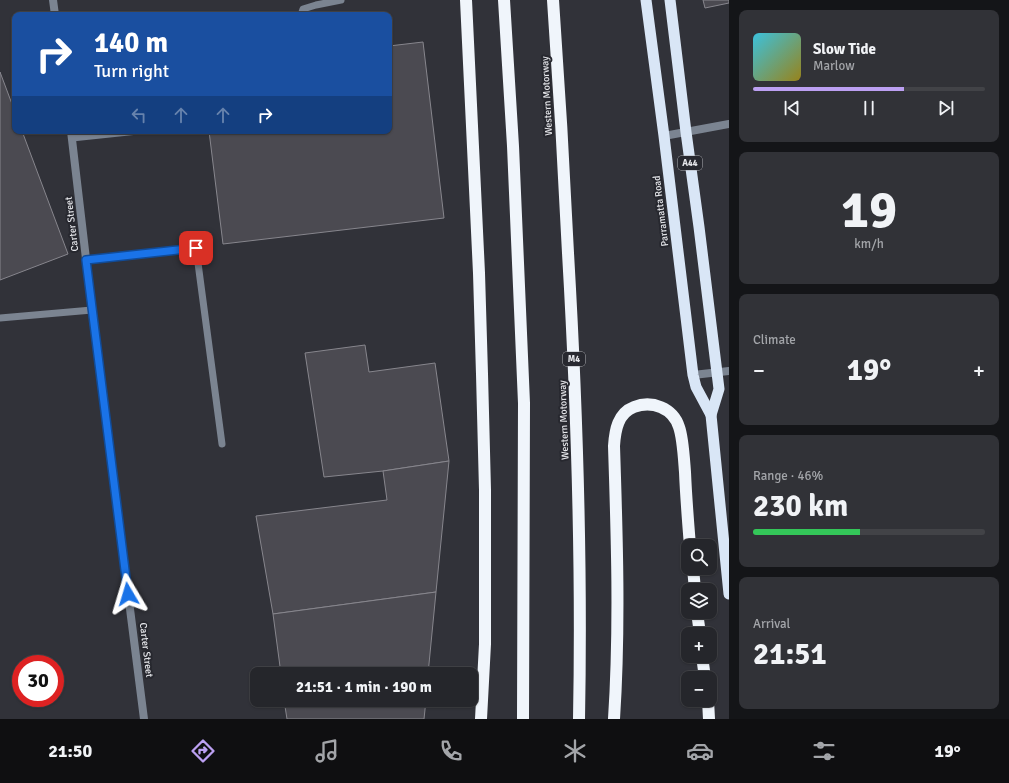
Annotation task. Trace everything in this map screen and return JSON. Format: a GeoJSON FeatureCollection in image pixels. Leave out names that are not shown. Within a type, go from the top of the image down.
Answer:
{"type":"FeatureCollection","features":[{"type":"Feature","properties":{"kind":"highway"},"geometry":{"type":"LineString","coordinates":[[466,0],[480,273],[484,428],[484,644],[481,719]]}},
{"type":"Feature","properties":{"kind":"highway"},"geometry":{"type":"LineString","coordinates":[[504,0],[513,146],[524,403],[523,719]]}},
{"type":"Feature","properties":{"kind":"highway","name":"Western Motorway"},"geometry":{"type":"LineString","coordinates":[[553,0],[574,376],[579,504],[579,719]]}},
{"type":"Feature","properties":{"kind":"highway","name":"Parramatta Road"},"geometry":{"type":"LineString","coordinates":[[646,0],[693,375],[696,387],[711,415],[729,594]]}},
{"type":"Feature","properties":{"kind":"highway","name":"Parramatta Road"},"geometry":{"type":"LineString","coordinates":[[670,0],[718,372],[719,389],[711,415]]}},
{"type":"Feature","properties":{"kind":"highway"},"geometry":{"type":"LineString","coordinates":[[614,719],[618,579],[615,441],[616,428],[620,419],[628,410],[634,407],[650,404],[662,407],[675,418],[680,427],[690,539]]}},
{"type":"Feature","properties":{"kind":"highway"},"geometry":{"type":"LineString","coordinates":[[708,707],[709,719]]}},
{"type":"Feature","properties":{"kind":"street"},"geometry":{"type":"LineString","coordinates":[[53,0],[55,12]]}},
{"type":"Feature","properties":{"kind":"street"},"geometry":{"type":"LineString","coordinates":[[664,136],[729,124]]}},
{"type":"Feature","properties":{"kind":"street","name":"Carter Street"},"geometry":{"type":"LineString","coordinates":[[71,134],[144,719]]}},
{"type":"Feature","properties":{"kind":"street"},"geometry":{"type":"LineString","coordinates":[[693,375],[729,371]]}},
{"type":"Feature","properties":{"kind":"lane"},"geometry":{"type":"LineString","coordinates":[[302,12],[303,9],[341,0]]}},
{"type":"Feature","properties":{"kind":"lane"},"geometry":{"type":"LineString","coordinates":[[86,260],[196,248],[222,444]]}},
{"type":"Feature","properties":{"kind":"lane"},"geometry":{"type":"LineString","coordinates":[[0,318],[92,310]]}},
{"type":"Feature","properties":{"kind":"building"},"geometry":{"type":"Polygon","coordinates":[[[703,0],[729,0],[729,3],[705,8],[703,0]]]}},
{"type":"Feature","properties":{"kind":"building"},"geometry":{"type":"Polygon","coordinates":[[[423,42],[444,218],[223,244],[209,134],[392,134],[392,46],[423,42]]]}},
{"type":"Feature","properties":{"kind":"building"},"geometry":{"type":"Polygon","coordinates":[[[0,72],[12,104],[12,134],[23,134],[68,254],[0,280],[0,72]]]}},
{"type":"Feature","properties":{"kind":"building"},"geometry":{"type":"Polygon","coordinates":[[[365,345],[369,372],[435,363],[449,461],[383,471],[324,477],[305,353],[365,345]]]}},
{"type":"Feature","properties":{"kind":"building"},"geometry":{"type":"Polygon","coordinates":[[[449,461],[436,592],[273,614],[256,516],[387,500],[383,471],[449,461]]]}},
{"type":"Feature","properties":{"kind":"building"},"geometry":{"type":"Polygon","coordinates":[[[436,592],[429,667],[280,667],[273,614],[436,592]]]}},
{"type":"Feature","properties":{"kind":"building"},"geometry":{"type":"Polygon","coordinates":[[[285,707],[425,707],[424,719],[287,719],[285,707]]]}},
{"type":"Feature","properties":{"kind":"route"},"geometry":{"type":"LineString","coordinates":[[128,594],[86,260],[196,248]]}}]}
